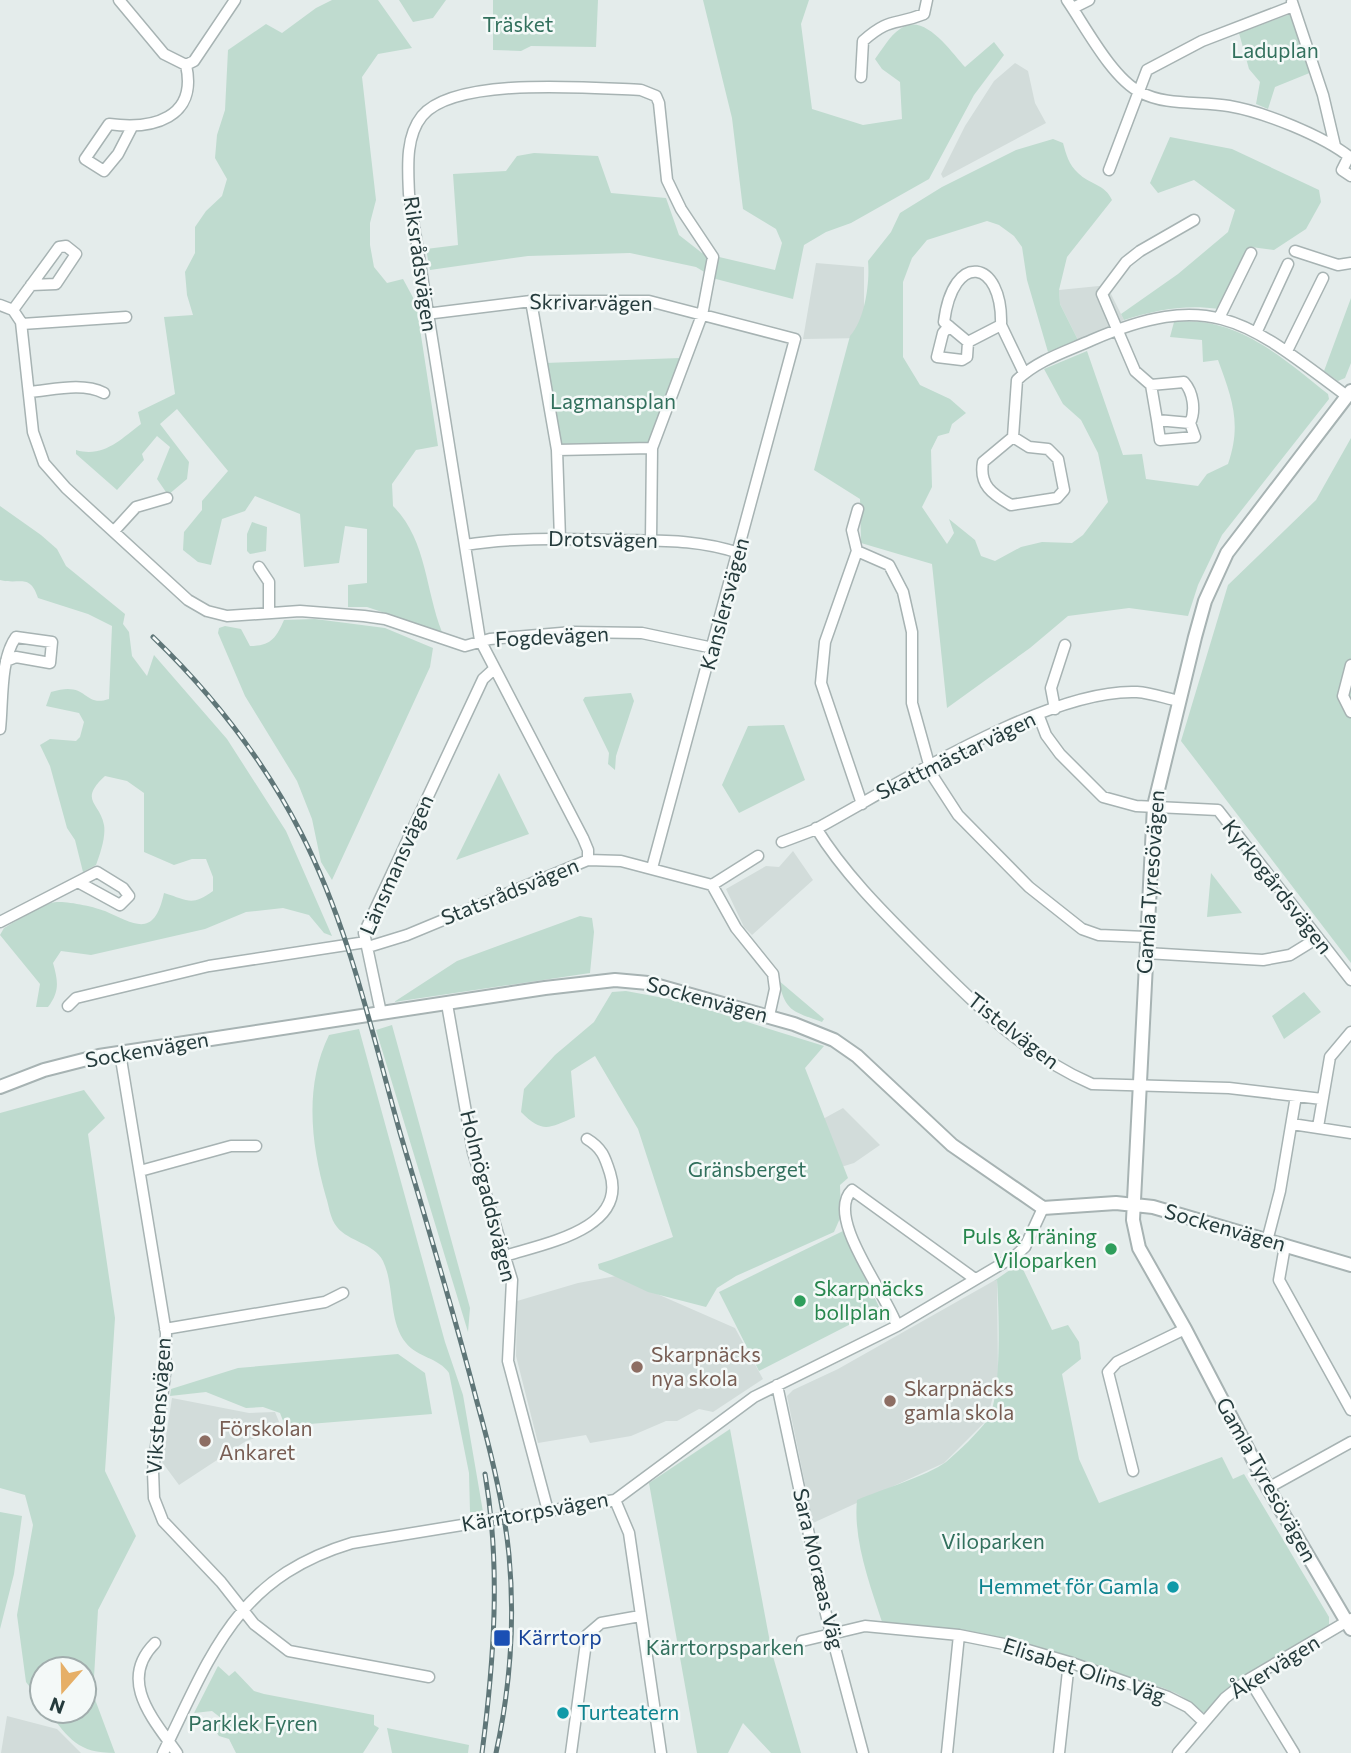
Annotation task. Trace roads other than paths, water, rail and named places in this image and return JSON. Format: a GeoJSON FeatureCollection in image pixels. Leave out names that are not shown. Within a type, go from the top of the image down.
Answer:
{"type":"FeatureCollection","features":[{"type":"Feature","properties":{"kind":"street"},"geometry":{"type":"LineString","coordinates":[[119,0],[164,54],[186,65]]}},
{"type":"Feature","properties":{"kind":"street"},"geometry":{"type":"LineString","coordinates":[[186,65],[194,61],[235,0]]}},
{"type":"Feature","properties":{"kind":"street"},"geometry":{"type":"LineString","coordinates":[[861,77],[863,41],[888,22],[910,20],[924,14],[928,0]]}},
{"type":"Feature","properties":{"kind":"street"},"geometry":{"type":"LineString","coordinates":[[1089,0],[1070,4],[1110,62],[1138,91],[1153,97],[1230,106],[1267,116],[1335,146],[1350,157],[1342,170],[1351,176]]}},
{"type":"Feature","properties":{"kind":"street"},"geometry":{"type":"LineString","coordinates":[[1109,170],[1147,70],[1202,41],[1292,3],[1323,95],[1335,146]]}},
{"type":"Feature","properties":{"kind":"street"},"geometry":{"type":"LineString","coordinates":[[132,127],[118,154],[104,170],[85,159],[108,124],[132,127],[172,115],[187,100],[190,83],[186,65]]}},
{"type":"Feature","properties":{"kind":"street","name":"Riksrådsvägen"},"geometry":{"type":"LineString","coordinates":[[588,860],[588,850],[583,838],[481,643],[426,314],[409,194],[411,135],[421,117],[436,103],[468,93],[530,87],[641,90],[656,96],[667,180],[681,209],[713,257],[702,315]]}},
{"type":"Feature","properties":{"kind":"street"},"geometry":{"type":"LineString","coordinates":[[1151,385],[1184,382],[1188,385],[1194,413],[1190,423],[1195,442],[1160,440],[1151,385],[1135,371],[1102,294],[1140,251],[1194,220]]}},
{"type":"Feature","properties":{"kind":"street"},"geometry":{"type":"LineString","coordinates":[[0,305],[13,310],[31,285],[59,247],[66,246],[76,254],[56,284],[31,285]]}},
{"type":"Feature","properties":{"kind":"street"},"geometry":{"type":"LineString","coordinates":[[1295,251],[1331,264],[1351,263]]}},
{"type":"Feature","properties":{"kind":"street"},"geometry":{"type":"LineString","coordinates":[[1219,318],[1251,253]]}},
{"type":"Feature","properties":{"kind":"street"},"geometry":{"type":"LineString","coordinates":[[1257,331],[1288,264]]}},
{"type":"Feature","properties":{"kind":"street"},"geometry":{"type":"LineString","coordinates":[[968,342],[944,322],[947,296],[953,285],[967,272],[984,274],[993,282],[1001,309],[1001,325],[1024,373]]}},
{"type":"Feature","properties":{"kind":"street"},"geometry":{"type":"LineString","coordinates":[[1287,351],[1323,278]]}},
{"type":"Feature","properties":{"kind":"street"},"geometry":{"type":"LineString","coordinates":[[531,300],[556,450],[560,539]]}},
{"type":"Feature","properties":{"kind":"street","name":"Skrivarvägen"},"geometry":{"type":"LineString","coordinates":[[426,314],[531,300],[649,301],[795,340]]}},
{"type":"Feature","properties":{"kind":"street","name":"Fogdevägen"},"geometry":{"type":"LineString","coordinates":[[13,310],[22,324],[33,432],[44,463],[66,488],[115,530],[188,600],[207,611],[227,616],[270,612],[363,616],[385,619],[465,646],[490,639],[573,632],[642,633],[713,648]]}},
{"type":"Feature","properties":{"kind":"street"},"geometry":{"type":"LineString","coordinates":[[651,541],[652,448],[702,315]]}},
{"type":"Feature","properties":{"kind":"street"},"geometry":{"type":"LineString","coordinates":[[1013,437],[1029,447],[1048,449],[1058,459],[1064,490],[1057,498],[1011,505],[984,485],[981,477],[983,462],[1013,437],[1017,380],[1031,367],[1118,329],[1161,316],[1205,315],[1257,331],[1349,394]]}},
{"type":"Feature","properties":{"kind":"street"},"geometry":{"type":"LineString","coordinates":[[22,324],[126,317]]}},
{"type":"Feature","properties":{"kind":"street"},"geometry":{"type":"LineString","coordinates":[[968,342],[1001,325]]}},
{"type":"Feature","properties":{"kind":"street"},"geometry":{"type":"LineString","coordinates":[[949,326],[943,333],[937,357],[962,360],[967,357],[968,342]]}},
{"type":"Feature","properties":{"kind":"street","name":"Kanslersvägen"},"geometry":{"type":"LineString","coordinates":[[652,868],[795,340]]}},
{"type":"Feature","properties":{"kind":"street"},"geometry":{"type":"LineString","coordinates":[[29,392],[93,388],[104,393]]}},
{"type":"Feature","properties":{"kind":"street","name":"Gamla Tyresövägen"},"geometry":{"type":"LineString","coordinates":[[1349,394],[1227,553],[1205,601],[1154,806],[1133,1204],[1134,1234],[1139,1248],[1185,1329],[1268,1488],[1350,1623]]}},
{"type":"Feature","properties":{"kind":"street"},"geometry":{"type":"LineString","coordinates":[[1157,420],[1190,423]]}},
{"type":"Feature","properties":{"kind":"street"},"geometry":{"type":"LineString","coordinates":[[556,450],[652,448]]}},
{"type":"Feature","properties":{"kind":"street"},"geometry":{"type":"LineString","coordinates":[[115,530],[136,508],[167,498]]}},
{"type":"Feature","properties":{"kind":"street"},"geometry":{"type":"LineString","coordinates":[[858,509],[852,530],[857,551],[825,642],[821,683],[862,804]]}},
{"type":"Feature","properties":{"kind":"street","name":"Drotsvägen"},"geometry":{"type":"LineString","coordinates":[[465,545],[495,540],[560,539],[705,542],[739,553]]}},
{"type":"Feature","properties":{"kind":"street"},"geometry":{"type":"LineString","coordinates":[[857,551],[889,565],[903,592],[912,632],[912,703],[929,767],[958,815],[986,847],[1049,906],[1082,929],[1099,935],[1146,937]]}},
{"type":"Feature","properties":{"kind":"street"},"geometry":{"type":"LineString","coordinates":[[258,567],[269,582],[270,612]]}},
{"type":"Feature","properties":{"kind":"street"},"geometry":{"type":"LineString","coordinates":[[0,729],[6,661],[8,648],[16,637],[52,642],[50,663],[16,657],[6,661]]}},
{"type":"Feature","properties":{"kind":"street"},"geometry":{"type":"LineString","coordinates":[[1055,709],[1051,688],[1065,645]]}},
{"type":"Feature","properties":{"kind":"street"},"geometry":{"type":"LineString","coordinates":[[1351,665],[1343,696],[1351,712]]}},
{"type":"Feature","properties":{"kind":"street","name":"Länsmansvägen"},"geometry":{"type":"LineString","coordinates":[[68,1006],[76,998],[209,966],[367,944],[364,933],[414,822],[483,679],[494,669]]}},
{"type":"Feature","properties":{"kind":"street","name":"Skattmästarvägen"},"geometry":{"type":"LineString","coordinates":[[782,842],[816,828],[1004,728],[1038,715],[1089,699],[1135,692],[1179,701]]}},
{"type":"Feature","properties":{"kind":"street","name":"Kyrkogårdsvägen"},"geometry":{"type":"LineString","coordinates":[[1038,715],[1046,735],[1060,754],[1103,797],[1125,804],[1218,810],[1351,981]]}},
{"type":"Feature","properties":{"kind":"street","name":"Tistelvägen"},"geometry":{"type":"LineString","coordinates":[[816,828],[831,853],[896,925],[971,1000],[1042,1058],[1092,1084],[1229,1088],[1322,1099]]}},
{"type":"Feature","properties":{"kind":"street"},"geometry":{"type":"LineString","coordinates":[[758,856],[712,885],[736,928],[773,974],[775,989],[769,1016]]}},
{"type":"Feature","properties":{"kind":"street","name":"Statsrådsvägen"},"geometry":{"type":"LineString","coordinates":[[367,944],[407,935],[588,860],[621,861],[712,885]]}},
{"type":"Feature","properties":{"kind":"street"},"geometry":{"type":"LineString","coordinates":[[0,922],[97,872],[123,888],[129,896],[120,905],[78,882]]}},
{"type":"Feature","properties":{"kind":"street"},"geometry":{"type":"LineString","coordinates":[[1146,953],[1263,961],[1290,955],[1316,939]]}},
{"type":"Feature","properties":{"kind":"street"},"geometry":{"type":"LineString","coordinates":[[367,944],[381,1013]]}},
{"type":"Feature","properties":{"kind":"street","name":"Sockenvägen"},"geometry":{"type":"LineString","coordinates":[[0,1087],[44,1070],[120,1053],[545,988],[631,981],[697,995],[769,1016],[812,1030],[845,1047],[952,1145],[1043,1208],[1133,1204],[1160,1209],[1351,1265]]}},
{"type":"Feature","properties":{"kind":"street","name":"Holmögaddsvägen"},"geometry":{"type":"LineString","coordinates":[[447,1004],[473,1152],[512,1280],[508,1361],[548,1511]]}},
{"type":"Feature","properties":{"kind":"street"},"geometry":{"type":"LineString","coordinates":[[1318,1127],[1330,1057],[1351,1031]]}},
{"type":"Feature","properties":{"kind":"street","name":"Vikstensvägen"},"geometry":{"type":"LineString","coordinates":[[120,1053],[165,1329],[165,1374],[153,1471],[154,1498],[163,1521],[221,1582],[242,1611],[274,1642],[289,1651],[429,1677]]}},
{"type":"Feature","properties":{"kind":"street"},"geometry":{"type":"LineString","coordinates":[[1267,1241],[1280,1191],[1296,1096]]}},
{"type":"Feature","properties":{"kind":"street"},"geometry":{"type":"LineString","coordinates":[[1292,1124],[1351,1133]]}},
{"type":"Feature","properties":{"kind":"street"},"geometry":{"type":"LineString","coordinates":[[505,1256],[574,1234],[597,1220],[608,1203],[612,1177],[602,1150],[587,1139]]}},
{"type":"Feature","properties":{"kind":"street"},"geometry":{"type":"LineString","coordinates":[[139,1171],[231,1146],[256,1146]]}},
{"type":"Feature","properties":{"kind":"street"},"geometry":{"type":"LineString","coordinates":[[897,1326],[845,1226],[844,1203],[852,1190],[975,1279]]}},
{"type":"Feature","properties":{"kind":"street","name":"Kärrtorpsvägen"},"geometry":{"type":"LineString","coordinates":[[163,1753],[219,1643],[242,1611],[268,1584],[317,1554],[359,1542],[615,1500],[716,1423],[777,1385],[897,1326],[1026,1247],[1043,1208]]}},
{"type":"Feature","properties":{"kind":"street"},"geometry":{"type":"LineString","coordinates":[[1285,1246],[1279,1280],[1351,1409]]}},
{"type":"Feature","properties":{"kind":"street"},"geometry":{"type":"LineString","coordinates":[[165,1329],[325,1302],[343,1293]]}},
{"type":"Feature","properties":{"kind":"street"},"geometry":{"type":"LineString","coordinates":[[1133,1471],[1108,1372],[1117,1362],[1185,1329]]}},
{"type":"Feature","properties":{"kind":"street","name":"Sara Moræas Väg"},"geometry":{"type":"LineString","coordinates":[[777,1385],[832,1634],[863,1753]]}},
{"type":"Feature","properties":{"kind":"street"},"geometry":{"type":"LineString","coordinates":[[1268,1488],[1351,1442]]}},
{"type":"Feature","properties":{"kind":"street"},"geometry":{"type":"LineString","coordinates":[[615,1500],[629,1533],[661,1753]]}},
{"type":"Feature","properties":{"kind":"street"},"geometry":{"type":"LineString","coordinates":[[571,1753],[587,1635],[601,1623],[640,1616]]}},
{"type":"Feature","properties":{"kind":"street","name":"Åkervägen"},"geometry":{"type":"LineString","coordinates":[[1178,1753],[1225,1698],[1249,1679],[1350,1623]]}},
{"type":"Feature","properties":{"kind":"street","name":"Elisabet Olins Väg"},"geometry":{"type":"LineString","coordinates":[[802,1641],[865,1626],[959,1635],[1014,1646],[1069,1662],[1168,1697],[1188,1707],[1204,1722]]}},
{"type":"Feature","properties":{"kind":"street"},"geometry":{"type":"LineString","coordinates":[[947,1753],[959,1635]]}},
{"type":"Feature","properties":{"kind":"street"},"geometry":{"type":"LineString","coordinates":[[155,1643],[144,1654],[138,1680],[151,1721],[177,1753]]}},
{"type":"Feature","properties":{"kind":"street"},"geometry":{"type":"LineString","coordinates":[[1059,1753],[1069,1662]]}},
{"type":"Feature","properties":{"kind":"street"},"geometry":{"type":"LineString","coordinates":[[1249,1679],[1294,1753]]}},
{"type":"Feature","properties":{"kind":"railway"},"geometry":{"type":"LineString","coordinates":[[153,637],[216,705],[270,779],[318,869],[347,944],[468,1369],[504,1517],[511,1580],[511,1629],[505,1704],[496,1753]]}},
{"type":"Feature","properties":{"kind":"railway"},"geometry":{"type":"LineString","coordinates":[[482,1753],[494,1614],[493,1543],[485,1474]]}},
{"type":"Feature","properties":{"kind":"place","name":"Puls & Träning Viloparken"},"geometry":{"type":"Point","coordinates":[1111,1249]}},
{"type":"Feature","properties":{"kind":"place","name":"Skarpnäcks bollplan"},"geometry":{"type":"Point","coordinates":[800,1301]}},
{"type":"Feature","properties":{"kind":"place","name":"Skarpnäcks nya skola"},"geometry":{"type":"Point","coordinates":[637,1367]}},
{"type":"Feature","properties":{"kind":"place","name":"Skarpnäcks gamla skola"},"geometry":{"type":"Point","coordinates":[890,1401]}},
{"type":"Feature","properties":{"kind":"place","name":"Förskolan Ankaret"},"geometry":{"type":"Point","coordinates":[205,1441]}},
{"type":"Feature","properties":{"kind":"place","name":"Hemmet för Gamla"},"geometry":{"type":"Point","coordinates":[1173,1587]}},
{"type":"Feature","properties":{"kind":"place","name":"Kärrtorp"},"geometry":{"type":"Point","coordinates":[502,1638]}},
{"type":"Feature","properties":{"kind":"place","name":"Turteatern"},"geometry":{"type":"Point","coordinates":[563,1713]}},
{"type":"Feature","properties":{"kind":"park label","name":"Träsket"},"geometry":{"type":"Point","coordinates":[518,25]}},
{"type":"Feature","properties":{"kind":"park label","name":"Laduplan"},"geometry":{"type":"Point","coordinates":[1275,51]}},
{"type":"Feature","properties":{"kind":"park label","name":"Lagmansplan"},"geometry":{"type":"Point","coordinates":[613,402]}},
{"type":"Feature","properties":{"kind":"park label","name":"Gränsberget"},"geometry":{"type":"Point","coordinates":[747,1170]}},
{"type":"Feature","properties":{"kind":"park label","name":"Viloparken"},"geometry":{"type":"Point","coordinates":[993,1542]}},
{"type":"Feature","properties":{"kind":"park label","name":"Kärrtorpsparken"},"geometry":{"type":"Point","coordinates":[725,1648]}},
{"type":"Feature","properties":{"kind":"park label","name":"Parklek Fyren"},"geometry":{"type":"Point","coordinates":[253,1724]}}]}
